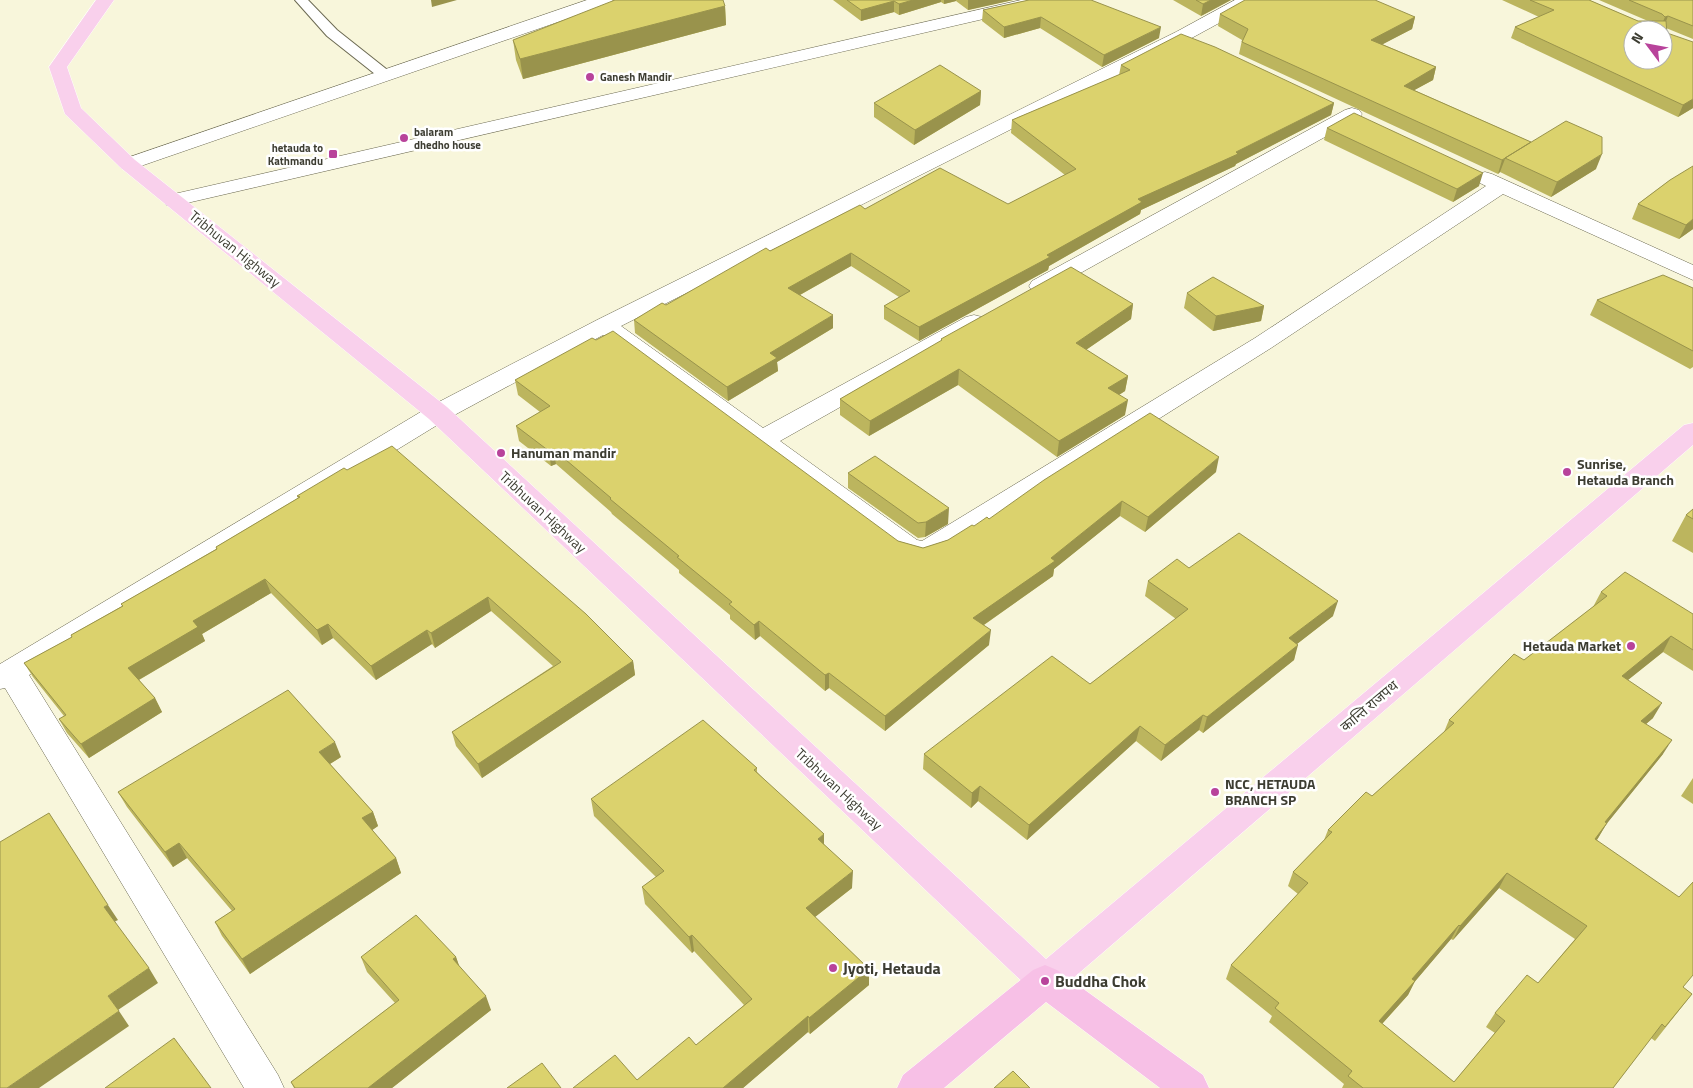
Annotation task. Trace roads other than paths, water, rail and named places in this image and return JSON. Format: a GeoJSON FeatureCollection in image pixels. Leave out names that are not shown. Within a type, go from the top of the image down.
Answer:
{"type":"FeatureCollection","features":[{"type":"Feature","properties":{"kind":"highway"},"geometry":{"type":"LineString","coordinates":[[916,1088],[1045,981],[1190,1088]]}},
{"type":"Feature","properties":{"kind":"main road","name":"Tribhuvan Highway"},"geometry":{"type":"LineString","coordinates":[[105,0],[58,67],[72,110],[128,164],[438,413],[1045,981]]}},
{"type":"Feature","properties":{"kind":"main road","name":"कान्ति राजपथ"},"geometry":{"type":"LineString","coordinates":[[1045,981],[1693,431]]}},
{"type":"Feature","properties":{"kind":"street"},"geometry":{"type":"LineString","coordinates":[[128,164],[604,0]]}},
{"type":"Feature","properties":{"kind":"street"},"geometry":{"type":"LineString","coordinates":[[174,200],[1044,0]]}},
{"type":"Feature","properties":{"kind":"street"},"geometry":{"type":"LineString","coordinates":[[265,1088],[6,675],[438,413],[605,325],[1191,40],[1248,0]]}},
{"type":"Feature","properties":{"kind":"street"},"geometry":{"type":"LineString","coordinates":[[1022,296],[1352,114]]}},
{"type":"Feature","properties":{"kind":"street"},"geometry":{"type":"LineString","coordinates":[[1466,169],[1693,273]]}},
{"type":"Feature","properties":{"kind":"street"},"geometry":{"type":"LineString","coordinates":[[605,325],[763,439],[909,548],[924,551],[936,546],[1263,344],[1502,186]]}},
{"type":"Feature","properties":{"kind":"street"},"geometry":{"type":"LineString","coordinates":[[763,439],[996,310]]}},
{"type":"Feature","properties":{"kind":"lane"},"geometry":{"type":"LineString","coordinates":[[301,0],[332,33],[384,76]]}},
{"type":"Feature","properties":{"kind":"place","name":"Ganesh Mandir"},"geometry":{"type":"Point","coordinates":[590,77]}},
{"type":"Feature","properties":{"kind":"place","name":"balaram dhedho house"},"geometry":{"type":"Point","coordinates":[404,138]}},
{"type":"Feature","properties":{"kind":"place","name":"hetauda to Kathmandu"},"geometry":{"type":"Point","coordinates":[333,154]}},
{"type":"Feature","properties":{"kind":"place","name":"Hanuman mandir"},"geometry":{"type":"Point","coordinates":[501,453]}},
{"type":"Feature","properties":{"kind":"place","name":"Sunrise, Hetauda Branch"},"geometry":{"type":"Point","coordinates":[1567,472]}},
{"type":"Feature","properties":{"kind":"place","name":"Hetauda Market"},"geometry":{"type":"Point","coordinates":[1631,646]}},
{"type":"Feature","properties":{"kind":"place","name":"NCC, HETAUDA BRANCH SP"},"geometry":{"type":"Point","coordinates":[1215,792]}},
{"type":"Feature","properties":{"kind":"place","name":"Jyoti, Hetauda"},"geometry":{"type":"Point","coordinates":[833,968]}},
{"type":"Feature","properties":{"kind":"place","name":"Buddha Chok"},"geometry":{"type":"Point","coordinates":[1045,981]}}]}
